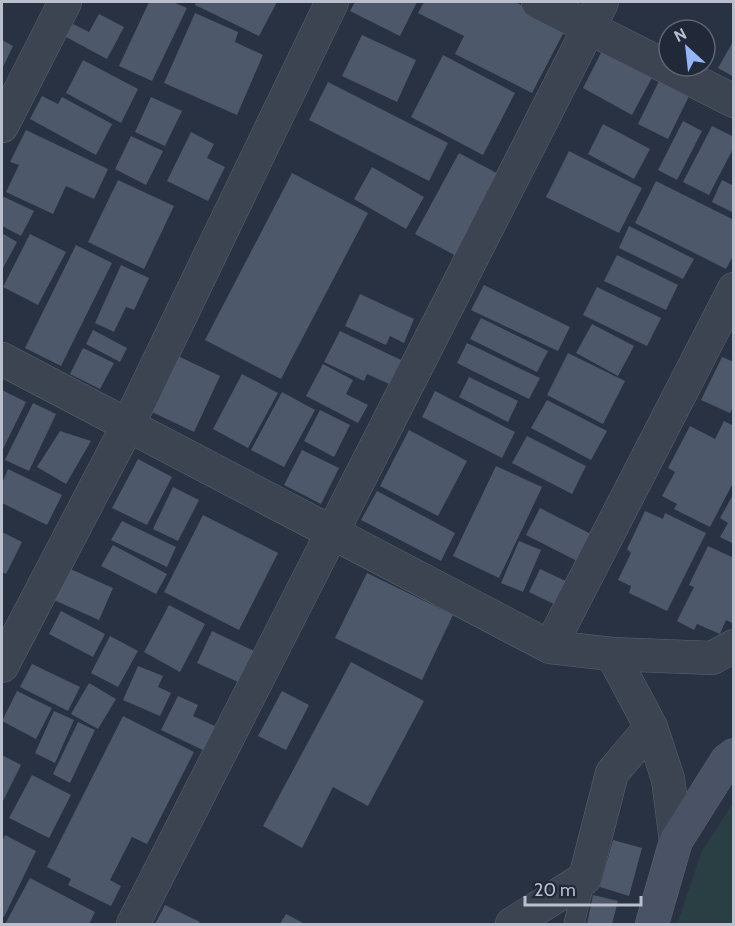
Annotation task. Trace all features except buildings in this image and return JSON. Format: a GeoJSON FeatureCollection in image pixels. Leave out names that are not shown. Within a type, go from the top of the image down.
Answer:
{"type":"FeatureCollection","features":[{"type":"Feature","properties":{"kind":"street"},"geometry":{"type":"LineString","coordinates":[[2,126],[64,2]]}},
{"type":"Feature","properties":{"kind":"street"},"geometry":{"type":"LineString","coordinates":[[2,666],[128,425],[332,2]]}},
{"type":"Feature","properties":{"kind":"street"},"geometry":{"type":"LineString","coordinates":[[538,2],[595,15],[734,100]]}},
{"type":"Feature","properties":{"kind":"street"},"geometry":{"type":"LineString","coordinates":[[133,924],[595,15]]}},
{"type":"Feature","properties":{"kind":"street"},"geometry":{"type":"LineString","coordinates":[[550,647],[734,289]]}},
{"type":"Feature","properties":{"kind":"street"},"geometry":{"type":"LineString","coordinates":[[2,359],[550,647],[612,654],[712,658],[734,646]]}},
{"type":"Feature","properties":{"kind":"street"},"geometry":{"type":"LineString","coordinates":[[612,654],[651,727],[668,779],[676,841]]}},
{"type":"Feature","properties":{"kind":"street"},"geometry":{"type":"LineString","coordinates":[[512,924],[585,878],[612,773],[651,727]]}},
{"type":"Feature","properties":{"kind":"street"},"geometry":{"type":"LineString","coordinates":[[652,924],[676,841],[727,760],[734,755]]}},
{"type":"Feature","properties":{"kind":"lane"},"geometry":{"type":"LineString","coordinates":[[574,924],[585,878]]}},
{"type":"Feature","properties":{"kind":"green space"},"geometry":{"type":"Polygon","coordinates":[[[733,803],[733,924],[677,924],[702,851],[733,803]]]}}]}
